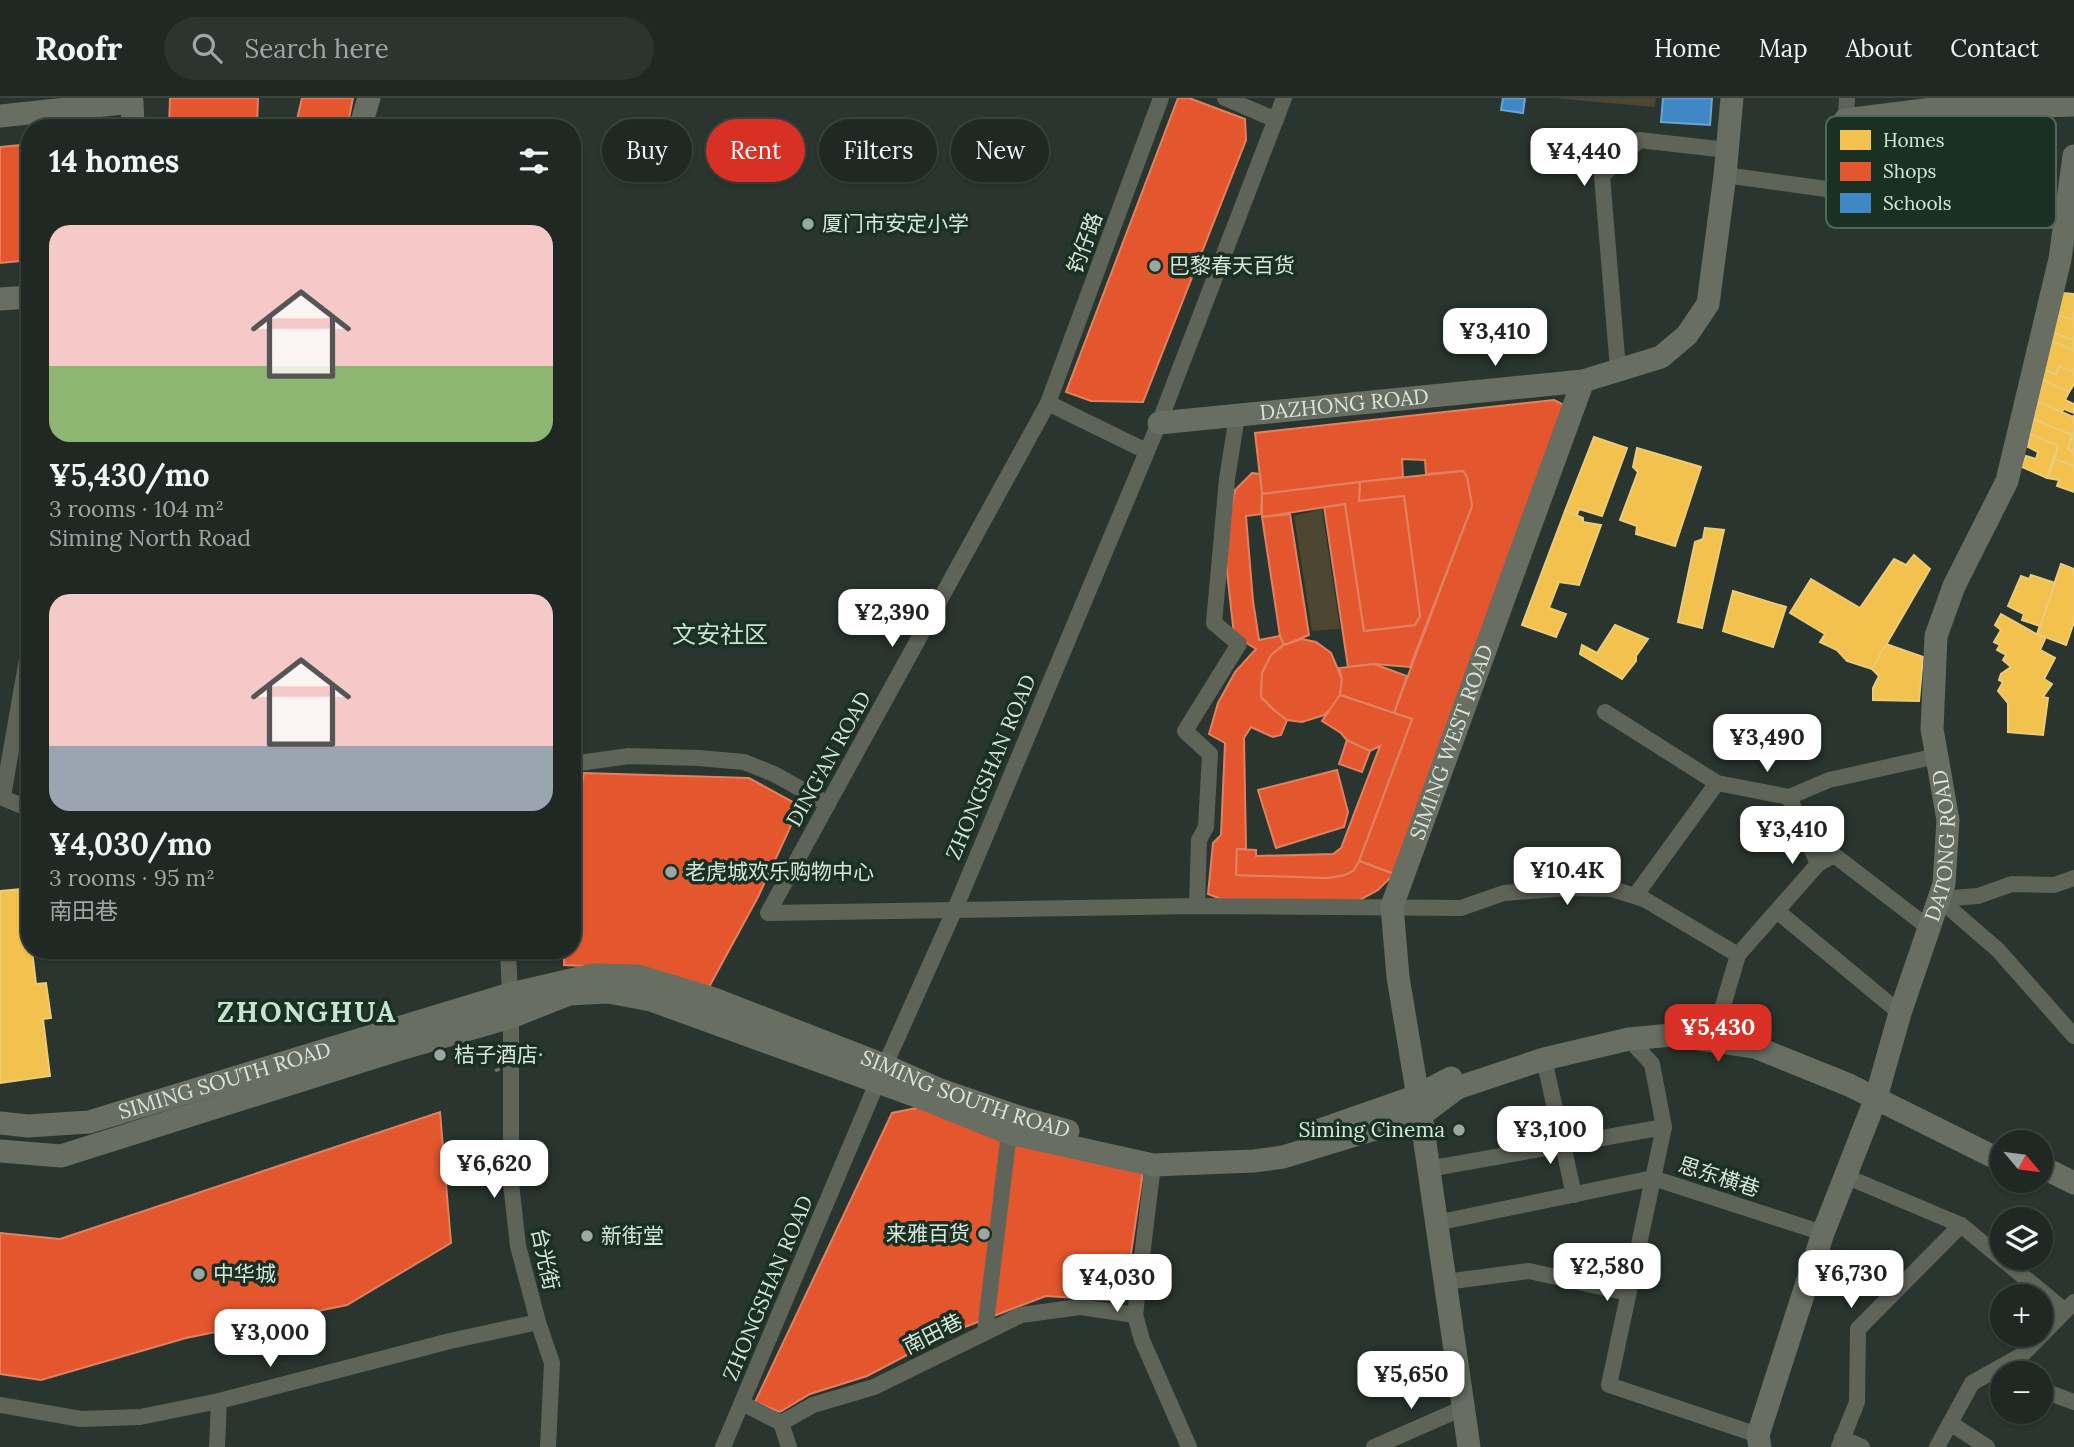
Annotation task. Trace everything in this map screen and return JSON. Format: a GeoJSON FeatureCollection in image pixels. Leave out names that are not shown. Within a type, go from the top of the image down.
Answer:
{"type":"FeatureCollection","features":[{"type":"Feature","properties":{"kind":"main road"},"geometry":{"type":"LineString","coordinates":[[363,119],[369,98]]}},
{"type":"Feature","properties":{"kind":"main road","name":"DAZHONG ROAD"},"geometry":{"type":"LineString","coordinates":[[1159,423],[1583,381],[1661,356],[1687,335],[1708,304],[1732,98]]}},
{"type":"Feature","properties":{"kind":"main road"},"geometry":{"type":"LineString","coordinates":[[0,116],[132,102],[132,119]]}},
{"type":"Feature","properties":{"kind":"main road"},"geometry":{"type":"LineString","coordinates":[[1846,109],[1987,103],[2074,105]]}},
{"type":"Feature","properties":{"kind":"main road","name":"DATONG ROAD"},"geometry":{"type":"LineString","coordinates":[[1759,1441],[1823,1233],[1877,1092],[1900,1013],[1944,884],[1948,820],[1932,729],[1936,636],[1954,586],[2007,481],[2067,259],[2065,221],[2074,156]]}},
{"type":"Feature","properties":{"kind":"main road"},"geometry":{"type":"LineString","coordinates":[[0,299],[21,298]]}},
{"type":"Feature","properties":{"kind":"main road","name":"SIMING WEST ROAD"},"geometry":{"type":"LineString","coordinates":[[1469,1447],[1398,977],[1392,906],[1583,381]]}},
{"type":"Feature","properties":{"kind":"main road","name":"SIMING SOUTH ROAD"},"geometry":{"type":"LineString","coordinates":[[0,1123],[28,1126],[89,1122],[510,994],[593,975],[638,976],[714,999],[1009,1133],[1153,1165],[1254,1161],[1283,1157],[1419,1105],[1464,1071],[1592,1034],[1687,1022],[1734,1028],[1787,1043],[1877,1092],[1990,1142]]}},
{"type":"Feature","properties":{"kind":"main road","name":"SIMING SOUTH ROAD"},"geometry":{"type":"LineString","coordinates":[[0,1151],[61,1156],[397,1050],[511,1017],[569,994],[608,992],[651,1000],[881,1074],[938,1089],[1019,1118],[1144,1151],[1213,1150],[1283,1143],[1419,1105]]}},
{"type":"Feature","properties":{"kind":"main road"},"geometry":{"type":"LineString","coordinates":[[1419,1105],[1457,1088],[1544,1059],[1629,1039],[1672,1035],[1755,1047],[1849,1085],[1877,1092],[1990,1154]]}},
{"type":"Feature","properties":{"kind":"main road"},"geometry":{"type":"LineString","coordinates":[[2053,1172],[2074,1183]]}},
{"type":"Feature","properties":{"kind":"main road"},"geometry":{"type":"LineString","coordinates":[[2053,1186],[2074,1197]]}},
{"type":"Feature","properties":{"kind":"street","name":"钓仔路"},"geometry":{"type":"LineString","coordinates":[[1048,403],[1161,98]]}},
{"type":"Feature","properties":{"kind":"street"},"geometry":{"type":"LineString","coordinates":[[1225,98],[1276,120]]}},
{"type":"Feature","properties":{"kind":"street","name":"ZHONGSHAN ROAD"},"geometry":{"type":"LineString","coordinates":[[723,1447],[881,1074],[955,909],[1159,423],[1284,98]]}},
{"type":"Feature","properties":{"kind":"street"},"geometry":{"type":"LineString","coordinates":[[1618,369],[1602,176],[1639,140],[1727,150]]}},
{"type":"Feature","properties":{"kind":"street"},"geometry":{"type":"LineString","coordinates":[[1725,175],[1826,189]]}},
{"type":"Feature","properties":{"kind":"street"},"geometry":{"type":"LineString","coordinates":[[2056,221],[2065,221]]}},
{"type":"Feature","properties":{"kind":"street"},"geometry":{"type":"LineString","coordinates":[[1048,403],[1146,451]]}},
{"type":"Feature","properties":{"kind":"street","name":"DING'AN ROAD"},"geometry":{"type":"LineString","coordinates":[[955,909],[768,913],[1048,403]]}},
{"type":"Feature","properties":{"kind":"street"},"geometry":{"type":"LineString","coordinates":[[1196,906],[1199,840],[1206,827],[1210,754],[1185,731],[1239,644],[1214,622],[1227,479],[1237,416]]}},
{"type":"Feature","properties":{"kind":"street"},"geometry":{"type":"LineString","coordinates":[[21,692],[2,797],[21,805]]}},
{"type":"Feature","properties":{"kind":"street"},"geometry":{"type":"LineString","coordinates":[[1605,712],[1717,783],[1789,797],[1829,780],[1937,756]]}},
{"type":"Feature","properties":{"kind":"street"},"geometry":{"type":"LineString","coordinates":[[581,763],[629,756],[744,762],[774,774],[828,804]]}},
{"type":"Feature","properties":{"kind":"street"},"geometry":{"type":"LineString","coordinates":[[1635,896],[1717,783]]}},
{"type":"Feature","properties":{"kind":"street"},"geometry":{"type":"LineString","coordinates":[[1789,797],[1818,864]]}},
{"type":"Feature","properties":{"kind":"street"},"geometry":{"type":"LineString","coordinates":[[1717,1026],[1738,955],[1818,864],[1834,855],[1929,928]]}},
{"type":"Feature","properties":{"kind":"street"},"geometry":{"type":"LineString","coordinates":[[1939,899],[1979,896],[2012,884],[2054,885],[2074,878]]}},
{"type":"Feature","properties":{"kind":"street"},"geometry":{"type":"LineString","coordinates":[[955,909],[1196,906],[1461,908],[1504,893],[1569,888],[1612,889],[1644,900],[1738,955]]}},
{"type":"Feature","properties":{"kind":"street"},"geometry":{"type":"LineString","coordinates":[[1939,899],[1998,950],[2074,1036]]}},
{"type":"Feature","properties":{"kind":"street"},"geometry":{"type":"LineString","coordinates":[[1777,911],[1900,1013]]}},
{"type":"Feature","properties":{"kind":"street","name":"台光街"},"geometry":{"type":"LineString","coordinates":[[508,959],[511,1183],[518,1246],[552,1363],[548,1447]]}},
{"type":"Feature","properties":{"kind":"street"},"geometry":{"type":"LineString","coordinates":[[1629,1039],[1652,1064],[1664,1127],[1609,1385],[1759,1441]]}},
{"type":"Feature","properties":{"kind":"street"},"geometry":{"type":"LineString","coordinates":[[1544,1059],[1574,1195]]}},
{"type":"Feature","properties":{"kind":"street"},"geometry":{"type":"LineString","coordinates":[[1428,1169],[1664,1127]]}},
{"type":"Feature","properties":{"kind":"street"},"geometry":{"type":"LineString","coordinates":[[985,1331],[1009,1133]]}},
{"type":"Feature","properties":{"kind":"street"},"geometry":{"type":"LineString","coordinates":[[1153,1165],[1135,1315],[1142,1340],[1189,1447]]}},
{"type":"Feature","properties":{"kind":"street"},"geometry":{"type":"LineString","coordinates":[[1845,1176],[1961,1225],[2070,1306],[2022,1355],[2011,1361]]}},
{"type":"Feature","properties":{"kind":"street","name":"思东横巷"},"geometry":{"type":"LineString","coordinates":[[1436,1223],[1653,1178],[1823,1233]]}},
{"type":"Feature","properties":{"kind":"street"},"geometry":{"type":"LineString","coordinates":[[1862,1447],[1840,1443],[1857,1402],[1858,1329],[1961,1225]]}},
{"type":"Feature","properties":{"kind":"street"},"geometry":{"type":"LineString","coordinates":[[1445,1282],[1530,1271],[1628,1293]]}},
{"type":"Feature","properties":{"kind":"street","name":"南田巷"},"geometry":{"type":"LineString","coordinates":[[781,1423],[813,1405],[874,1387],[1021,1315],[1080,1307],[1135,1315]]}},
{"type":"Feature","properties":{"kind":"street"},"geometry":{"type":"LineString","coordinates":[[0,1405],[81,1419],[140,1417],[219,1401],[450,1341],[538,1322]]}},
{"type":"Feature","properties":{"kind":"street"},"geometry":{"type":"LineString","coordinates":[[1937,1447],[1972,1383],[1990,1373]]}},
{"type":"Feature","properties":{"kind":"street"},"geometry":{"type":"LineString","coordinates":[[2053,1393],[2074,1402]]}},
{"type":"Feature","properties":{"kind":"street"},"geometry":{"type":"LineString","coordinates":[[217,1447],[219,1401]]}},
{"type":"Feature","properties":{"kind":"street"},"geometry":{"type":"LineString","coordinates":[[742,1403],[781,1423],[789,1447]]}},
{"type":"Feature","properties":{"kind":"street"},"geometry":{"type":"LineString","coordinates":[[1374,1447],[1463,1408]]}},
{"type":"Feature","properties":{"kind":"street"},"geometry":{"type":"LineString","coordinates":[[1950,1423],[1987,1447]]}},
{"type":"Feature","properties":{"kind":"path"},"geometry":{"type":"LineString","coordinates":[[495,1071],[533,1053]]}},
{"type":"Feature","properties":{"kind":"shaded area"},"geometry":{"type":"Polygon","coordinates":[[[1553,98],[1656,98],[1655,107],[1553,98]]]}},
{"type":"Feature","properties":{"kind":"shaded area"},"geometry":{"type":"Polygon","coordinates":[[[1322,509],[1340,629],[1312,631],[1294,516],[1322,509]]]}},
{"type":"Feature","properties":{"kind":"building: Homes"},"geometry":{"type":"Polygon","coordinates":[[[2062,293],[2074,294],[2074,320],[2058,315],[2062,293]]]}},
{"type":"Feature","properties":{"kind":"building: Homes"},"geometry":{"type":"Polygon","coordinates":[[[2058,315],[2074,320],[2074,340],[2054,333],[2058,315]]]}},
{"type":"Feature","properties":{"kind":"building: Homes"},"geometry":{"type":"Polygon","coordinates":[[[2054,333],[2074,340],[2074,350],[2051,341],[2054,333]]]}},
{"type":"Feature","properties":{"kind":"building: Homes"},"geometry":{"type":"Polygon","coordinates":[[[2051,341],[2074,350],[2074,372],[2059,366],[2056,375],[2044,369],[2051,341]]]}},
{"type":"Feature","properties":{"kind":"building: Homes"},"geometry":{"type":"Polygon","coordinates":[[[2059,366],[2074,372],[2074,384],[2069,392],[2043,380],[2044,369],[2056,375],[2059,366]]]}},
{"type":"Feature","properties":{"kind":"building: Homes"},"geometry":{"type":"Polygon","coordinates":[[[2043,380],[2069,392],[2065,400],[2074,404],[2074,413],[2064,409],[2061,412],[2037,401],[2043,380]]]}},
{"type":"Feature","properties":{"kind":"building: Homes"},"geometry":{"type":"Polygon","coordinates":[[[2037,401],[2073,417],[2074,415],[2074,452],[2068,449],[2072,435],[2034,419],[2037,401]]]}},
{"type":"Feature","properties":{"kind":"building: Homes"},"geometry":{"type":"Polygon","coordinates":[[[2034,419],[2072,435],[2068,449],[2074,452],[2074,466],[2055,459],[2058,446],[2030,434],[2034,419]]]}},
{"type":"Feature","properties":{"kind":"building: Homes"},"geometry":{"type":"Polygon","coordinates":[[[2030,434],[2058,446],[2047,478],[2022,467],[2026,456],[2036,459],[2038,452],[2028,447],[2030,434]]]}},
{"type":"Feature","properties":{"kind":"building: Homes"},"geometry":{"type":"Polygon","coordinates":[[[1594,437],[1627,448],[1602,516],[1579,509],[1577,515],[1565,511],[1594,437]]]}},
{"type":"Feature","properties":{"kind":"building: Homes"},"geometry":{"type":"Polygon","coordinates":[[[1637,448],[1701,467],[1675,546],[1636,534],[1637,526],[1620,520],[1638,472],[1633,467],[1637,448]]]}},
{"type":"Feature","properties":{"kind":"building: Homes"},"geometry":{"type":"Polygon","coordinates":[[[2055,459],[2074,466],[2074,492],[2057,486],[2059,480],[2047,478],[2055,459]]]}},
{"type":"Feature","properties":{"kind":"building: Homes"},"geometry":{"type":"Polygon","coordinates":[[[1565,511],[1583,518],[1583,522],[1601,525],[1579,585],[1559,582],[1549,608],[1566,614],[1556,637],[1522,625],[1565,511]]]}},
{"type":"Feature","properties":{"kind":"building: Homes"},"geometry":{"type":"Polygon","coordinates":[[[1705,528],[1724,530],[1702,628],[1678,622],[1695,542],[1703,539],[1705,528]]]}},
{"type":"Feature","properties":{"kind":"building: Homes"},"geometry":{"type":"Polygon","coordinates":[[[1914,555],[1930,569],[1872,669],[1847,661],[1837,650],[1820,642],[1825,634],[1790,613],[1811,579],[1860,608],[1894,559],[1906,565],[1914,555]]]}},
{"type":"Feature","properties":{"kind":"building: Homes"},"geometry":{"type":"Polygon","coordinates":[[[2061,564],[2074,569],[2074,622],[2066,645],[2037,634],[2061,564]]]}},
{"type":"Feature","properties":{"kind":"building: Homes"},"geometry":{"type":"Polygon","coordinates":[[[2031,575],[2055,583],[2040,626],[2022,620],[2024,614],[2008,606],[2021,576],[2029,579],[2031,575]]]}},
{"type":"Feature","properties":{"kind":"building: Homes"},"geometry":{"type":"Polygon","coordinates":[[[1733,591],[1786,607],[1773,647],[1723,631],[1733,591]]]}},
{"type":"Feature","properties":{"kind":"building: Homes"},"geometry":{"type":"Polygon","coordinates":[[[2001,614],[2045,639],[2040,650],[2055,658],[2044,679],[2052,684],[2043,697],[2048,698],[2043,735],[2008,732],[2008,703],[1998,691],[2003,682],[1999,680],[2001,674],[2011,667],[2003,660],[2006,655],[1997,650],[2000,645],[1994,642],[2001,630],[1995,625],[2001,614]]]}},
{"type":"Feature","properties":{"kind":"building: Homes"},"geometry":{"type":"Polygon","coordinates":[[[1615,625],[1648,639],[1622,679],[1580,654],[1582,645],[1597,653],[1615,625]]]}},
{"type":"Feature","properties":{"kind":"building: Homes"},"geometry":{"type":"Polygon","coordinates":[[[1886,644],[1923,657],[1919,701],[1873,700],[1873,688],[1879,676],[1872,669],[1886,644]]]}},
{"type":"Feature","properties":{"kind":"building: Homes"},"geometry":{"type":"Polygon","coordinates":[[[21,889],[21,959],[33,959],[36,984],[46,983],[51,1018],[43,1019],[50,1076],[0,1083],[0,891],[21,889]]]}},
{"type":"Feature","properties":{"kind":"building: Shops"},"geometry":{"type":"Polygon","coordinates":[[[170,98],[258,98],[257,119],[169,119],[170,98]]]}},
{"type":"Feature","properties":{"kind":"building: Shops"},"geometry":{"type":"Polygon","coordinates":[[[302,98],[353,98],[349,119],[297,119],[302,98]]]}},
{"type":"Feature","properties":{"kind":"building: Shops","name":"巴黎春天百货"},"geometry":{"type":"Polygon","coordinates":[[[1178,98],[1189,98],[1245,119],[1246,140],[1143,402],[1091,401],[1066,392],[1178,98]]]}},
{"type":"Feature","properties":{"kind":"building: Shops"},"geometry":{"type":"Polygon","coordinates":[[[21,145],[21,261],[0,263],[0,147],[21,145]]]}},
{"type":"Feature","properties":{"kind":"building: Shops"},"geometry":{"type":"Polygon","coordinates":[[[1554,400],[1566,410],[1394,874],[1359,861],[1412,719],[1394,713],[1472,506],[1467,477],[1463,471],[1426,474],[1425,460],[1402,459],[1403,477],[1262,494],[1255,433],[1554,400]]]}},
{"type":"Feature","properties":{"kind":"building: Shops"},"geometry":{"type":"Polygon","coordinates":[[[1463,471],[1467,477],[1472,506],[1410,667],[1374,664],[1348,667],[1324,506],[1345,504],[1364,631],[1415,625],[1420,616],[1404,496],[1359,501],[1360,482],[1463,471]]]}},
{"type":"Feature","properties":{"kind":"building: Shops"},"geometry":{"type":"Polygon","coordinates":[[[1252,473],[1260,474],[1262,494],[1261,514],[1246,516],[1259,640],[1280,636],[1284,645],[1271,655],[1262,673],[1261,697],[1287,720],[1281,735],[1273,737],[1251,727],[1244,738],[1246,849],[1237,849],[1236,875],[1327,878],[1345,875],[1354,870],[1359,861],[1394,874],[1378,890],[1356,902],[1221,899],[1208,894],[1213,843],[1221,835],[1225,743],[1209,734],[1218,703],[1235,672],[1256,649],[1234,635],[1226,563],[1235,490],[1252,473]]]}},
{"type":"Feature","properties":{"kind":"building: Shops"},"geometry":{"type":"Polygon","coordinates":[[[1360,482],[1359,501],[1404,496],[1420,616],[1415,625],[1364,631],[1345,504],[1262,517],[1262,494],[1360,482]]]}},
{"type":"Feature","properties":{"kind":"building: Shops"},"geometry":{"type":"Polygon","coordinates":[[[1290,514],[1309,635],[1284,645],[1280,636],[1262,517],[1290,514]]]}},
{"type":"Feature","properties":{"kind":"building: Shops"},"geometry":{"type":"Polygon","coordinates":[[[1302,639],[1316,642],[1331,653],[1342,679],[1340,695],[1334,706],[1324,715],[1302,722],[1287,720],[1261,697],[1262,673],[1271,655],[1284,645],[1302,639]]]}},
{"type":"Feature","properties":{"kind":"building: Shops"},"geometry":{"type":"Polygon","coordinates":[[[1374,664],[1407,676],[1394,713],[1340,695],[1342,679],[1339,668],[1374,664]]]}},
{"type":"Feature","properties":{"kind":"building: Shops"},"geometry":{"type":"Polygon","coordinates":[[[1340,695],[1412,719],[1354,870],[1345,875],[1327,878],[1236,875],[1237,849],[1256,850],[1256,856],[1333,854],[1341,848],[1380,746],[1370,751],[1350,744],[1341,733],[1322,721],[1340,695]]]}},
{"type":"Feature","properties":{"kind":"building: Shops"},"geometry":{"type":"Polygon","coordinates":[[[1347,740],[1370,751],[1362,772],[1339,764],[1347,740]]]}},
{"type":"Feature","properties":{"kind":"building: Shops"},"geometry":{"type":"Polygon","coordinates":[[[1337,770],[1348,812],[1344,827],[1276,848],[1258,790],[1337,770]]]}},
{"type":"Feature","properties":{"kind":"building: Shops","name":"老虎城欢乐购物中心"},"geometry":{"type":"Polygon","coordinates":[[[584,773],[749,778],[800,806],[758,897],[709,987],[648,969],[564,965],[564,959],[581,959],[581,792],[584,773]]]}},
{"type":"Feature","properties":{"kind":"building: Shops","name":"来雅百货"},"geometry":{"type":"Polygon","coordinates":[[[926,1106],[1143,1172],[1124,1301],[1046,1296],[949,1333],[867,1376],[810,1394],[780,1412],[755,1402],[892,1113],[926,1106]]]}},
{"type":"Feature","properties":{"kind":"building: Shops","name":"中华城"},"geometry":{"type":"Polygon","coordinates":[[[440,1112],[451,1243],[347,1305],[186,1338],[41,1380],[0,1374],[0,1233],[60,1239],[440,1112]]]}},
{"type":"Feature","properties":{"kind":"building: Schools"},"geometry":{"type":"Polygon","coordinates":[[[1503,98],[1525,98],[1523,113],[1501,110],[1503,98]]]}},
{"type":"Feature","properties":{"kind":"building: Schools"},"geometry":{"type":"Polygon","coordinates":[[[1663,98],[1712,98],[1710,125],[1661,122],[1663,98]]]}},
{"type":"Feature","properties":{"kind":"place","name":"厦门市安定小学"},"geometry":{"type":"Point","coordinates":[808,224]}},
{"type":"Feature","properties":{"kind":"place","name":"巴黎春天百货"},"geometry":{"type":"Point","coordinates":[1155,266]}},
{"type":"Feature","properties":{"kind":"place","name":"老虎城欢乐购物中心"},"geometry":{"type":"Point","coordinates":[671,872]}},
{"type":"Feature","properties":{"kind":"place","name":"桔子酒店·"},"geometry":{"type":"Point","coordinates":[440,1055]}},
{"type":"Feature","properties":{"kind":"place","name":"Siming Cinema"},"geometry":{"type":"Point","coordinates":[1459,1130]}},
{"type":"Feature","properties":{"kind":"place","name":"来雅百货"},"geometry":{"type":"Point","coordinates":[984,1234]}},
{"type":"Feature","properties":{"kind":"place","name":"新街堂"},"geometry":{"type":"Point","coordinates":[587,1236]}},
{"type":"Feature","properties":{"kind":"place","name":"中华城"},"geometry":{"type":"Point","coordinates":[199,1274]}},
{"type":"Feature","properties":{"kind":"district","name":"文安社区"},"geometry":{"type":"Point","coordinates":[720,635]}},
{"type":"Feature","properties":{"kind":"district","name":"ZHONGHUA"},"geometry":{"type":"Point","coordinates":[307,1012]}}]}
